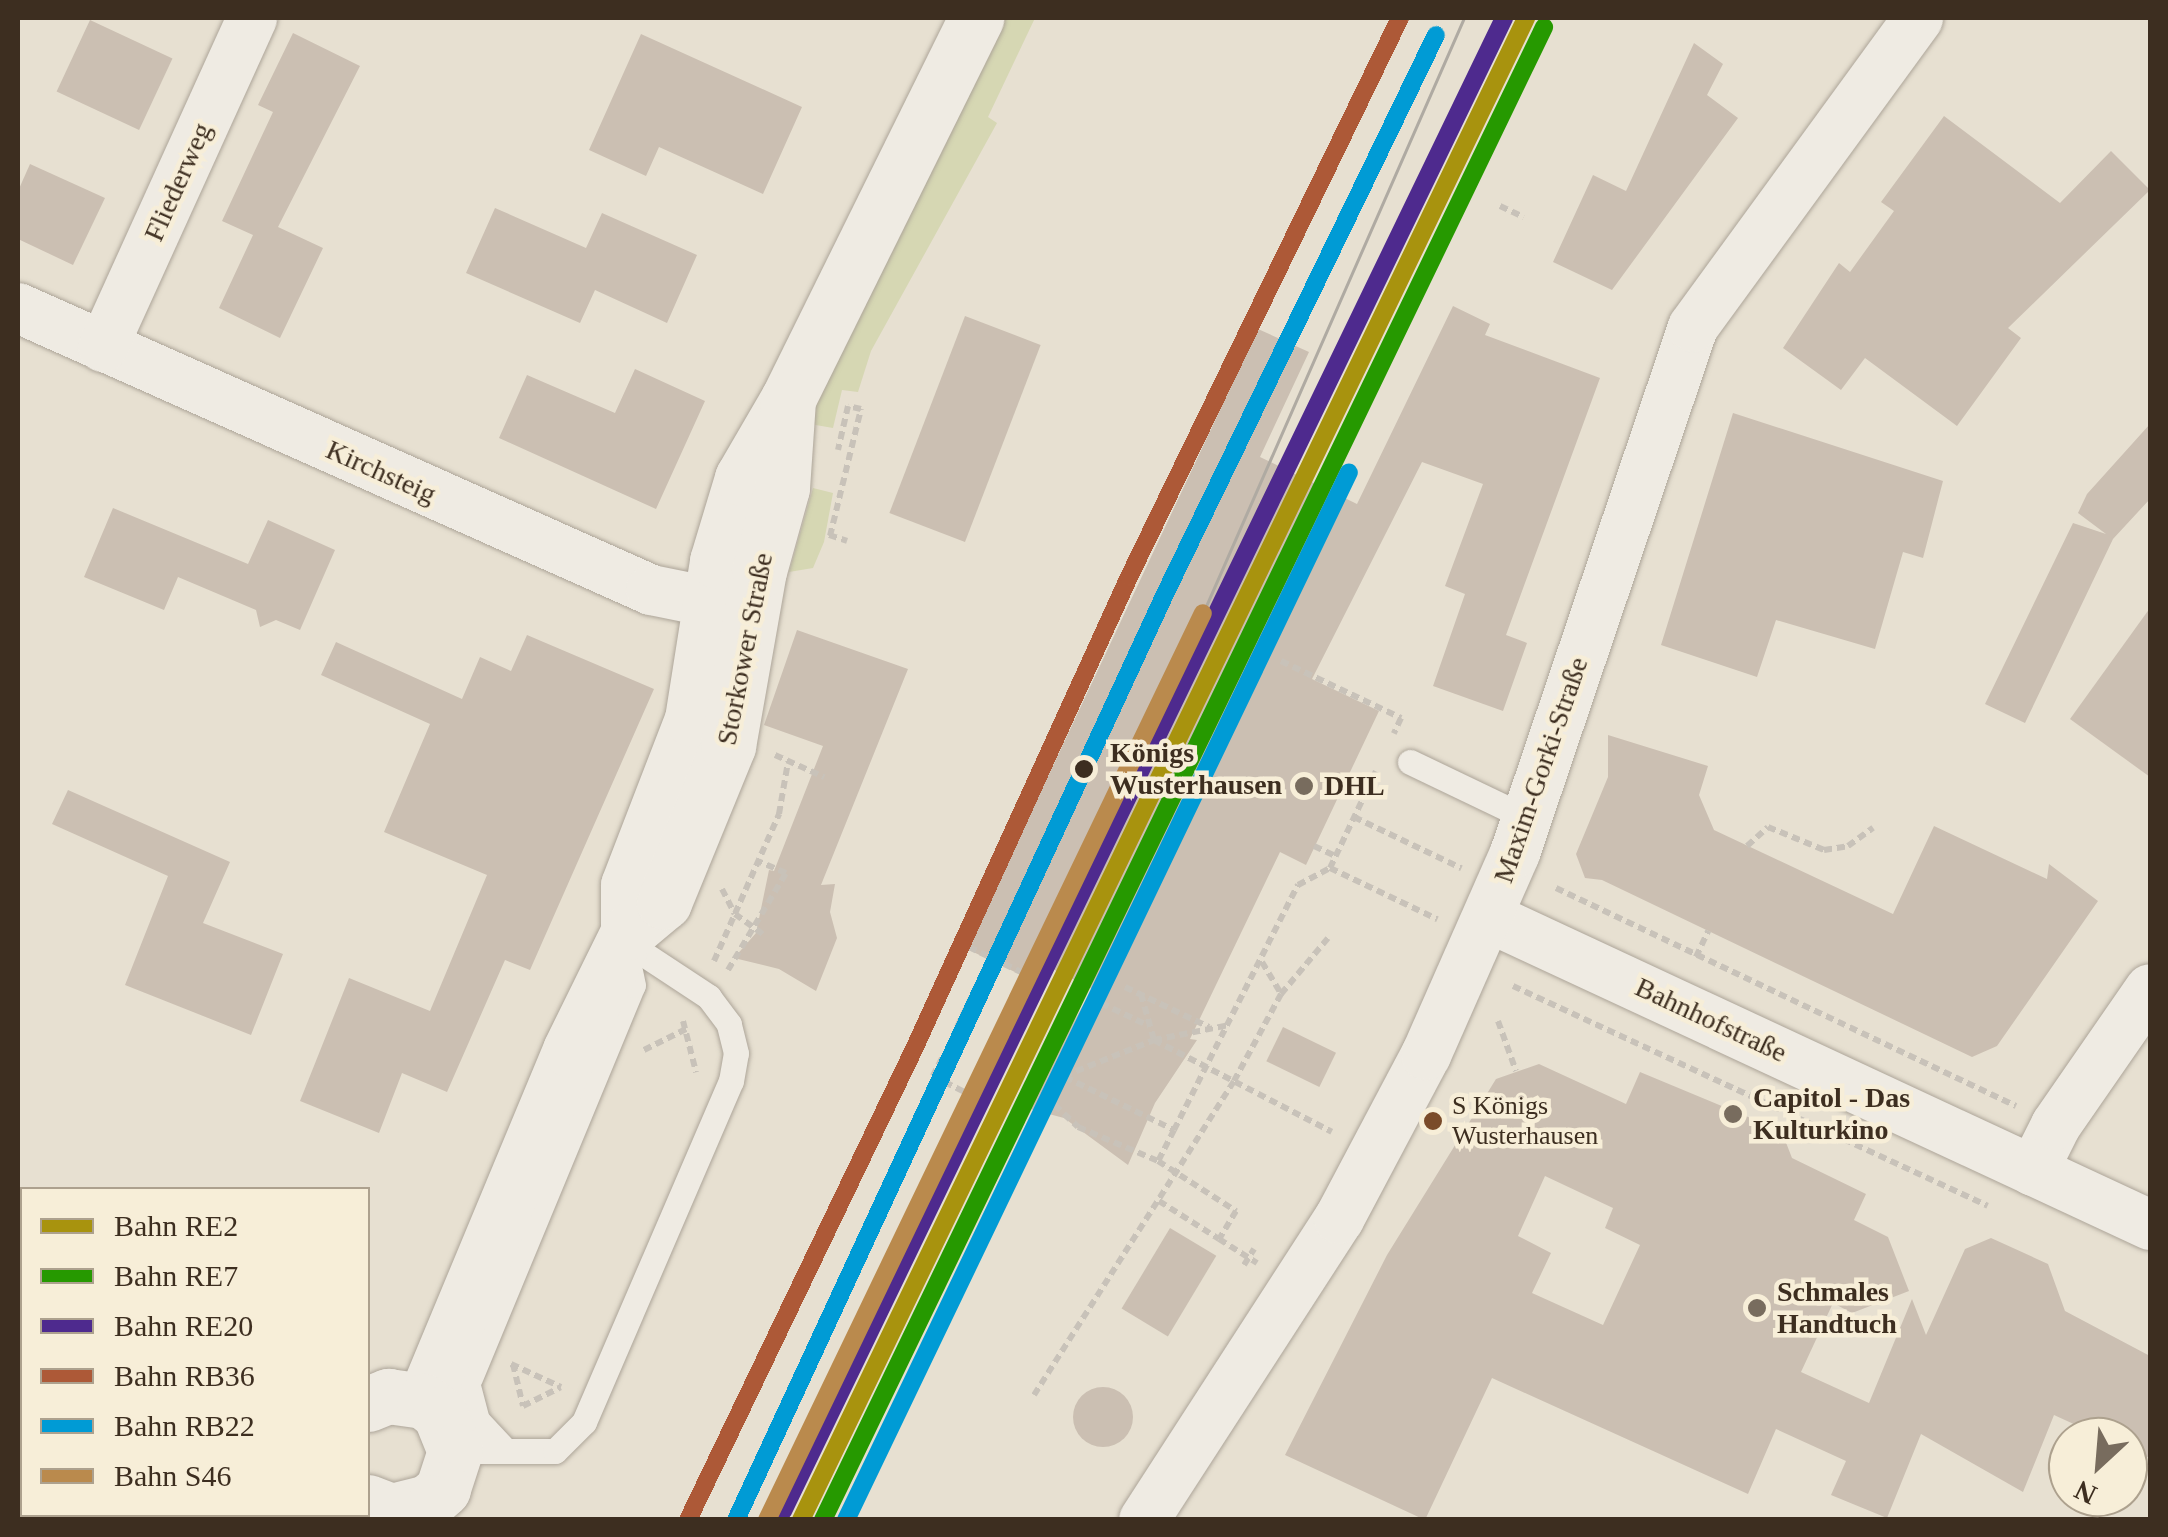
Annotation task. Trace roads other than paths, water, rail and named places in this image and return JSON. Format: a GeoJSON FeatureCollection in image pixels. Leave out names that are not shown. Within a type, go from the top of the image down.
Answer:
{"type":"FeatureCollection","features":[{"type":"Feature","properties":{"kind":"main road","name":"Storkower Straße"},"geometry":{"type":"LineString","coordinates":[[459,1362],[570,1050],[626,937],[628,885],[731,607],[742,478],[788,399],[976,18]]}},
{"type":"Feature","properties":{"kind":"main road"},"geometry":{"type":"LineString","coordinates":[[370,1403],[459,1362]]}},
{"type":"Feature","properties":{"kind":"main road"},"geometry":{"type":"LineString","coordinates":[[398,1511],[443,1489],[479,1450],[440,1414],[459,1362]]}},
{"type":"Feature","properties":{"kind":"street","name":"Fliederweg"},"geometry":{"type":"LineString","coordinates":[[103,347],[252,18]]}},
{"type":"Feature","properties":{"kind":"street","name":"Maxim-Gorki-Straße"},"geometry":{"type":"LineString","coordinates":[[1144,1520],[1376,1156],[1470,905],[1527,818],[1693,327],[1918,18]]}},
{"type":"Feature","properties":{"kind":"street","name":"Kirchsteig"},"geometry":{"type":"LineString","coordinates":[[18,308],[651,590],[731,607]]}},
{"type":"Feature","properties":{"kind":"street","name":"Bahnhofstraße"},"geometry":{"type":"LineString","coordinates":[[1470,905],[1558,950],[2150,1225]]}},
{"type":"Feature","properties":{"kind":"street"},"geometry":{"type":"LineString","coordinates":[[2033,1171],[2056,1125],[2150,989]]}},
{"type":"Feature","properties":{"kind":"lane"},"geometry":{"type":"LineString","coordinates":[[1410,762],[1527,818]]}},
{"type":"Feature","properties":{"kind":"lane"},"geometry":{"type":"LineString","coordinates":[[479,1450],[555,1451],[596,1406],[731,1080],[736,1053],[730,1024],[691,984],[626,937]]}},
{"type":"Feature","properties":{"kind":"lane"},"geometry":{"type":"LineString","coordinates":[[459,1362],[634,985],[626,937]]}},
{"type":"Feature","properties":{"kind":"lane"},"geometry":{"type":"LineString","coordinates":[[622,1014],[665,982],[691,984]]}},
{"type":"Feature","properties":{"kind":"tram line"},"geometry":{"type":"LineString","coordinates":[[1203,613],[1464,18]]}},
{"type":"Feature","properties":{"kind":"rail line","name":"RB36"},"geometry":{"type":"LineString","coordinates":[[688,1520],[915,1047],[1129,577],[1400,18]]}},
{"type":"Feature","properties":{"kind":"rail line","name":"RE20"},"geometry":{"type":"LineString","coordinates":[[783,1511],[1504,18]]}},
{"type":"Feature","properties":{"kind":"rail line","name":"RE2"},"geometry":{"type":"LineString","coordinates":[[801,1520],[1526,18]]}},
{"type":"Feature","properties":{"kind":"rail line","name":"RE7"},"geometry":{"type":"LineString","coordinates":[[823,1520],[1544,27]]}},
{"type":"Feature","properties":{"kind":"rail line","name":"RB22"},"geometry":{"type":"LineString","coordinates":[[736,1520],[1165,594],[1436,35]]}},
{"type":"Feature","properties":{"kind":"rail line","name":"RB22"},"geometry":{"type":"LineString","coordinates":[[846,1520],[1349,472]]}},
{"type":"Feature","properties":{"kind":"rail line","name":"S46"},"geometry":{"type":"LineString","coordinates":[[767,1520],[1203,613]]}},
{"type":"Feature","properties":{"kind":"place","name":"Königs Wusterhausen"},"geometry":{"type":"Point","coordinates":[1084,769]}},
{"type":"Feature","properties":{"kind":"place","name":"DHL"},"geometry":{"type":"Point","coordinates":[1304,786]}},
{"type":"Feature","properties":{"kind":"place","name":"Capitol - Das Kulturkino"},"geometry":{"type":"Point","coordinates":[1733,1114]}},
{"type":"Feature","properties":{"kind":"place","name":"S Königs Wusterhausen"},"geometry":{"type":"Point","coordinates":[1433,1121]}},
{"type":"Feature","properties":{"kind":"place","name":"Schmales Handtuch"},"geometry":{"type":"Point","coordinates":[1757,1308]}}]}
